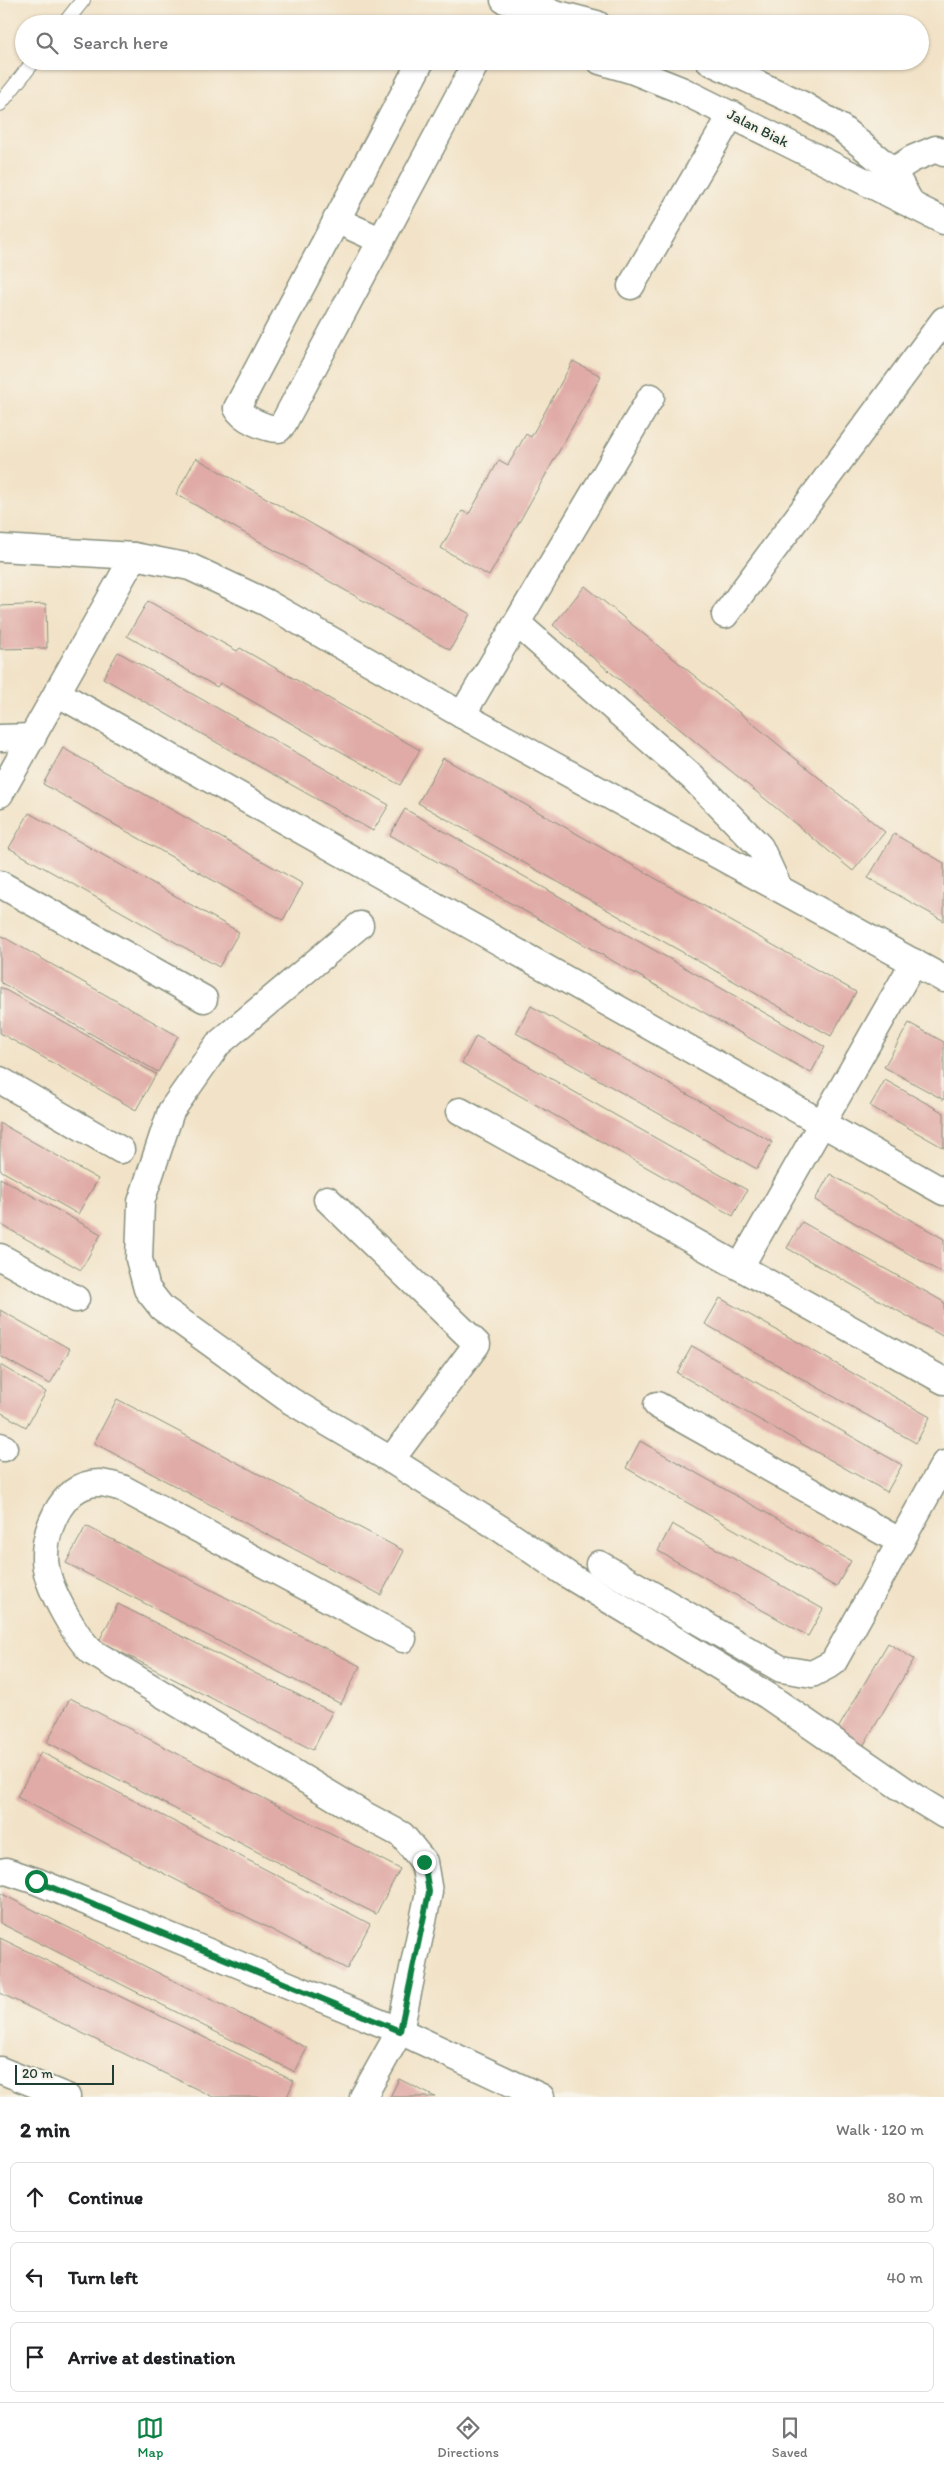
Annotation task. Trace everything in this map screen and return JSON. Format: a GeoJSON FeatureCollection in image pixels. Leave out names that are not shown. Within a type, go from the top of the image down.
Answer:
{"type":"FeatureCollection","features":[{"type":"Feature","properties":{"kind":"street"},"geometry":{"type":"LineString","coordinates":[[504,0],[562,15]]}},
{"type":"Feature","properties":{"kind":"street"},"geometry":{"type":"LineString","coordinates":[[416,70],[237,408],[240,414],[273,429],[279,429],[283,424],[472,70]]}},
{"type":"Feature","properties":{"kind":"street","name":"Jalan Biak"},"geometry":{"type":"LineString","coordinates":[[631,70],[682,90],[732,114],[944,221]]}},
{"type":"Feature","properties":{"kind":"street"},"geometry":{"type":"LineString","coordinates":[[728,70],[794,101],[842,128],[893,171],[912,205]]}},
{"type":"Feature","properties":{"kind":"street"},"geometry":{"type":"LineString","coordinates":[[631,286],[732,114]]}},
{"type":"Feature","properties":{"kind":"street"},"geometry":{"type":"LineString","coordinates":[[893,171],[912,159],[936,150],[944,153]]}},
{"type":"Feature","properties":{"kind":"street"},"geometry":{"type":"LineString","coordinates":[[336,220],[380,240]]}},
{"type":"Feature","properties":{"kind":"street"},"geometry":{"type":"LineString","coordinates":[[725,615],[944,320]]}},
{"type":"Feature","properties":{"kind":"street"},"geometry":{"type":"LineString","coordinates":[[462,715],[651,397]]}},
{"type":"Feature","properties":{"kind":"street"},"geometry":{"type":"LineString","coordinates":[[0,548],[134,556],[190,567],[265,602],[462,715],[944,979]]}},
{"type":"Feature","properties":{"kind":"street"},"geometry":{"type":"LineString","coordinates":[[0,794],[134,556]]}},
{"type":"Feature","properties":{"kind":"street"},"geometry":{"type":"LineString","coordinates":[[516,623],[693,778],[760,847],[778,888]]}},
{"type":"Feature","properties":{"kind":"street"},"geometry":{"type":"LineString","coordinates":[[57,693],[944,1192]]}},
{"type":"Feature","properties":{"kind":"street"},"geometry":{"type":"LineString","coordinates":[[0,738],[33,737]]}},
{"type":"Feature","properties":{"kind":"street"},"geometry":{"type":"LineString","coordinates":[[0,884],[204,999]]}},
{"type":"Feature","properties":{"kind":"street"},"geometry":{"type":"LineString","coordinates":[[360,925],[218,1044],[171,1111],[141,1202],[139,1259],[147,1289],[162,1308],[291,1401],[391,1460],[501,1529],[568,1575],[768,1696],[913,1796],[944,1814]]}},
{"type":"Feature","properties":{"kind":"street"},"geometry":{"type":"LineString","coordinates":[[740,1267],[914,962]]}},
{"type":"Feature","properties":{"kind":"street"},"geometry":{"type":"LineString","coordinates":[[0,1080],[122,1150]]}},
{"type":"Feature","properties":{"kind":"street"},"geometry":{"type":"LineString","coordinates":[[460,1111],[944,1381]]}},
{"type":"Feature","properties":{"kind":"street"},"geometry":{"type":"LineString","coordinates":[[327,1200],[477,1344],[391,1460]]}},
{"type":"Feature","properties":{"kind":"street"},"geometry":{"type":"LineString","coordinates":[[0,1257],[76,1299]]}},
{"type":"Feature","properties":{"kind":"street"},"geometry":{"type":"LineString","coordinates":[[658,1404],[901,1542]]}},
{"type":"Feature","properties":{"kind":"street"},"geometry":{"type":"LineString","coordinates":[[599,1564],[781,1669],[812,1674],[832,1663],[944,1464]]}},
{"type":"Feature","properties":{"kind":"street"},"geometry":{"type":"LineString","coordinates":[[363,2097],[400,2031],[429,1892],[424,1862],[402,1835],[361,1813],[101,1657],[81,1642],[48,1575],[45,1554],[52,1524],[63,1502],[81,1487],[99,1483],[122,1488],[403,1640]]}},
{"type":"Feature","properties":{"kind":"street"},"geometry":{"type":"LineString","coordinates":[[0,1872],[6,1871],[36,1881],[400,2031],[541,2097]]}},
{"type":"Feature","properties":{"kind":"street"},"geometry":{"type":"LineString","coordinates":[[0,2070],[67,2097]]}},
{"type":"Feature","properties":{"kind":"lane"},"geometry":{"type":"LineString","coordinates":[[71,15],[83,0]]}},
{"type":"Feature","properties":{"kind":"lane"},"geometry":{"type":"LineString","coordinates":[[0,104],[27,70]]}},
{"type":"Feature","properties":{"kind":"building"},"geometry":{"type":"Polygon","coordinates":[[[573,361],[601,376],[489,576],[441,548],[462,511],[469,514],[499,460],[508,465],[526,434],[531,437],[573,361]]]}},
{"type":"Feature","properties":{"kind":"building"},"geometry":{"type":"Polygon","coordinates":[[[196,458],[470,614],[450,650],[176,494],[196,458]]]}},
{"type":"Feature","properties":{"kind":"building"},"geometry":{"type":"Polygon","coordinates":[[[585,586],[885,832],[853,871],[553,625],[585,586]]]}},
{"type":"Feature","properties":{"kind":"building"},"geometry":{"type":"Polygon","coordinates":[[[148,601],[237,651],[240,648],[420,750],[400,785],[220,683],[217,687],[127,636],[148,601]]]}},
{"type":"Feature","properties":{"kind":"building"},"geometry":{"type":"Polygon","coordinates":[[[46,604],[47,648],[0,649],[0,606],[46,604]]]}},
{"type":"Feature","properties":{"kind":"building"},"geometry":{"type":"Polygon","coordinates":[[[118,652],[389,805],[373,831],[103,678],[118,652]]]}},
{"type":"Feature","properties":{"kind":"building"},"geometry":{"type":"Polygon","coordinates":[[[63,748],[303,884],[283,920],[43,784],[63,748]]]}},
{"type":"Feature","properties":{"kind":"building"},"geometry":{"type":"Polygon","coordinates":[[[443,758],[856,992],[831,1036],[418,803],[443,758]]]}},
{"type":"Feature","properties":{"kind":"building"},"geometry":{"type":"Polygon","coordinates":[[[405,809],[825,1047],[811,1073],[390,835],[405,809]]]}},
{"type":"Feature","properties":{"kind":"building"},"geometry":{"type":"Polygon","coordinates":[[[29,813],[239,932],[219,967],[9,848],[29,813]]]}},
{"type":"Feature","properties":{"kind":"building"},"geometry":{"type":"Polygon","coordinates":[[[894,834],[944,863],[944,921],[868,878],[894,834]]]}},
{"type":"Feature","properties":{"kind":"building"},"geometry":{"type":"Polygon","coordinates":[[[0,935],[178,1036],[158,1072],[0,982],[0,935]]]}},
{"type":"Feature","properties":{"kind":"building"},"geometry":{"type":"Polygon","coordinates":[[[0,987],[156,1074],[136,1110],[0,1033],[0,987]]]}},
{"type":"Feature","properties":{"kind":"building"},"geometry":{"type":"Polygon","coordinates":[[[531,1006],[772,1142],[757,1169],[516,1033],[531,1006]]]}},
{"type":"Feature","properties":{"kind":"building"},"geometry":{"type":"Polygon","coordinates":[[[909,1023],[944,1042],[944,1100],[884,1067],[909,1023]]]}},
{"type":"Feature","properties":{"kind":"building"},"geometry":{"type":"Polygon","coordinates":[[[476,1036],[747,1190],[733,1216],[462,1063],[476,1036]]]}},
{"type":"Feature","properties":{"kind":"building"},"geometry":{"type":"Polygon","coordinates":[[[885,1080],[944,1113],[944,1148],[870,1106],[885,1080]]]}},
{"type":"Feature","properties":{"kind":"building"},"geometry":{"type":"Polygon","coordinates":[[[0,1123],[98,1179],[78,1214],[0,1170],[0,1123]]]}},
{"type":"Feature","properties":{"kind":"building"},"geometry":{"type":"Polygon","coordinates":[[[830,1174],[944,1239],[944,1274],[815,1200],[830,1174]]]}},
{"type":"Feature","properties":{"kind":"building"},"geometry":{"type":"Polygon","coordinates":[[[0,1178],[101,1234],[81,1270],[0,1224],[0,1178]]]}},
{"type":"Feature","properties":{"kind":"building"},"geometry":{"type":"Polygon","coordinates":[[[802,1222],[944,1302],[944,1337],[787,1248],[802,1222]]]}},
{"type":"Feature","properties":{"kind":"building"},"geometry":{"type":"Polygon","coordinates":[[[720,1298],[930,1417],[916,1443],[705,1324],[720,1298]]]}},
{"type":"Feature","properties":{"kind":"building"},"geometry":{"type":"Polygon","coordinates":[[[0,1310],[70,1349],[50,1384],[0,1356],[0,1310]]]}},
{"type":"Feature","properties":{"kind":"building"},"geometry":{"type":"Polygon","coordinates":[[[692,1346],[902,1465],[887,1492],[677,1373],[692,1346]]]}},
{"type":"Feature","properties":{"kind":"building"},"geometry":{"type":"Polygon","coordinates":[[[0,1365],[46,1392],[26,1427],[0,1412],[0,1365]]]}},
{"type":"Feature","properties":{"kind":"building"},"geometry":{"type":"Polygon","coordinates":[[[117,1399],[404,1551],[381,1595],[94,1443],[117,1399]]]}},
{"type":"Feature","properties":{"kind":"building"},"geometry":{"type":"Polygon","coordinates":[[[640,1441],[851,1561],[836,1587],[626,1468],[640,1441]]]}},
{"type":"Feature","properties":{"kind":"building"},"geometry":{"type":"Polygon","coordinates":[[[672,1524],[823,1609],[808,1636],[658,1551],[672,1524]]]}},
{"type":"Feature","properties":{"kind":"building"},"geometry":{"type":"Polygon","coordinates":[[[86,1526],[360,1666],[341,1704],[66,1563],[86,1526]]]}},
{"type":"Feature","properties":{"kind":"building"},"geometry":{"type":"Polygon","coordinates":[[[118,1604],[332,1712],[313,1750],[99,1641],[118,1604]]]}},
{"type":"Feature","properties":{"kind":"building"},"geometry":{"type":"Polygon","coordinates":[[[888,1643],[914,1659],[862,1748],[836,1732],[888,1643]]]}},
{"type":"Feature","properties":{"kind":"building"},"geometry":{"type":"Polygon","coordinates":[[[70,1698],[400,1869],[376,1914],[47,1742],[70,1698]]]}},
{"type":"Feature","properties":{"kind":"building"},"geometry":{"type":"Polygon","coordinates":[[[41,1752],[370,1924],[347,1969],[17,1797],[41,1752]]]}},
{"type":"Feature","properties":{"kind":"building"},"geometry":{"type":"Polygon","coordinates":[[[0,1893],[307,2048],[295,2072],[0,1923],[0,1893]]]}},
{"type":"Feature","properties":{"kind":"building"},"geometry":{"type":"Polygon","coordinates":[[[0,1938],[294,2081],[287,2097],[213,2097],[0,1993],[0,1938]]]}},
{"type":"Feature","properties":{"kind":"building"},"geometry":{"type":"Polygon","coordinates":[[[399,2079],[435,2097],[390,2097],[399,2079]]]}},
{"type":"Feature","properties":{"kind":"route"},"geometry":{"type":"LineString","coordinates":[[36,1881],[72,1898],[400,2031],[429,1892],[424,1862]]}}]}
